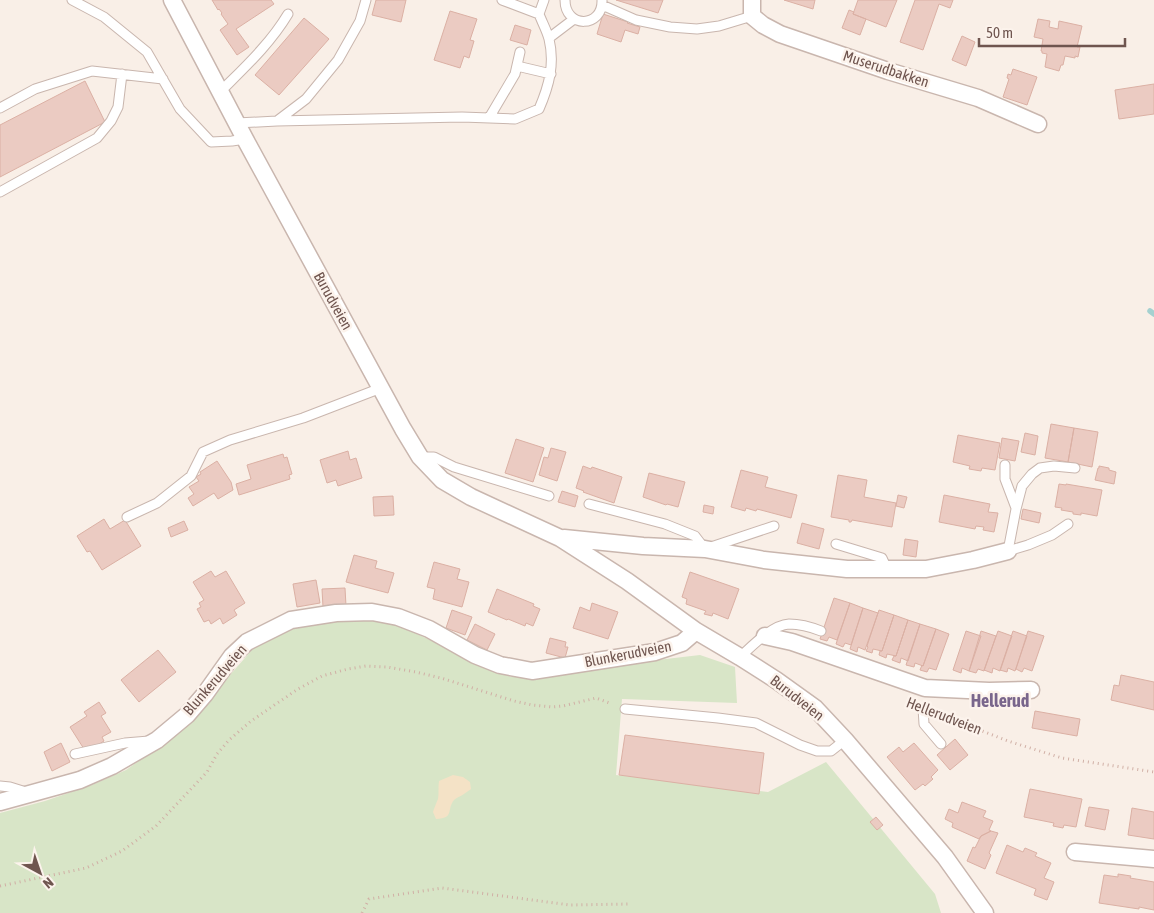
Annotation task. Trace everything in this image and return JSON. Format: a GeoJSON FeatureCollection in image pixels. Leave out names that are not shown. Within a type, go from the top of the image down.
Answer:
{"type":"FeatureCollection","features":[{"type":"Feature","properties":{"kind":"street","name":"Burudveien"},"geometry":{"type":"LineString","coordinates":[[172,0],[245,139],[420,457],[442,480],[470,497],[560,538],[627,581],[696,631],[745,653],[776,680],[815,708],[845,740],[945,857],[984,913]]}},
{"type":"Feature","properties":{"kind":"street","name":"Muserudbakken"},"geometry":{"type":"LineString","coordinates":[[752,8],[763,25],[780,34],[888,71],[978,98],[1038,124]]}},
{"type":"Feature","properties":{"kind":"street","name":"Burudveien"},"geometry":{"type":"LineString","coordinates":[[560,538],[644,546],[705,549],[764,560],[847,569],[926,569],[1008,551]]}},
{"type":"Feature","properties":{"kind":"street","name":"Blunkerudveien"},"geometry":{"type":"LineString","coordinates":[[0,802],[80,780],[112,766],[157,740],[187,715],[205,694],[232,656],[247,642],[291,620],[336,613],[372,612],[398,618],[429,629],[475,655],[500,665],[532,671],[655,652],[682,643],[696,631]]}},
{"type":"Feature","properties":{"kind":"street"},"geometry":{"type":"LineString","coordinates":[[765,636],[792,642],[925,688],[989,691],[1031,690]]}},
{"type":"Feature","properties":{"kind":"street"},"geometry":{"type":"LineString","coordinates":[[1075,852],[1154,859]]}},
{"type":"Feature","properties":{"kind":"lane"},"geometry":{"type":"LineString","coordinates":[[72,0],[104,17],[147,52],[180,110],[211,142],[245,139]]}},
{"type":"Feature","properties":{"kind":"lane"},"geometry":{"type":"LineString","coordinates":[[277,121],[306,99],[338,60],[360,20],[366,0]]}},
{"type":"Feature","properties":{"kind":"lane"},"geometry":{"type":"LineString","coordinates":[[502,0],[539,14]]}},
{"type":"Feature","properties":{"kind":"lane"},"geometry":{"type":"LineString","coordinates":[[237,123],[462,117],[515,119],[539,109],[551,74],[552,60],[549,38],[539,14],[544,0]]}},
{"type":"Feature","properties":{"kind":"lane"},"geometry":{"type":"LineString","coordinates":[[565,0],[569,15],[580,21],[593,19],[600,12],[602,3],[636,20],[688,29],[719,26],[752,8]]}},
{"type":"Feature","properties":{"kind":"lane"},"geometry":{"type":"LineString","coordinates":[[221,91],[258,54],[281,26],[288,14]]}},
{"type":"Feature","properties":{"kind":"lane"},"geometry":{"type":"LineString","coordinates":[[549,38],[574,19]]}},
{"type":"Feature","properties":{"kind":"lane"},"geometry":{"type":"LineString","coordinates":[[489,118],[515,74],[520,52]]}},
{"type":"Feature","properties":{"kind":"lane"},"geometry":{"type":"LineString","coordinates":[[517,66],[551,74]]}},
{"type":"Feature","properties":{"kind":"lane"},"geometry":{"type":"LineString","coordinates":[[0,108],[35,90],[92,71],[163,79]]}},
{"type":"Feature","properties":{"kind":"lane"},"geometry":{"type":"LineString","coordinates":[[0,192],[97,138],[111,121],[118,107],[122,74]]}},
{"type":"Feature","properties":{"kind":"lane"},"geometry":{"type":"LineString","coordinates":[[127,517],[157,503],[191,476],[203,452],[230,440],[303,418],[381,388]]}},
{"type":"Feature","properties":{"kind":"lane"},"geometry":{"type":"LineString","coordinates":[[420,457],[434,457],[454,467],[549,496]]}},
{"type":"Feature","properties":{"kind":"lane"},"geometry":{"type":"LineString","coordinates":[[1005,465],[1005,479],[1016,509]]}},
{"type":"Feature","properties":{"kind":"lane"},"geometry":{"type":"LineString","coordinates":[[1068,524],[1052,535],[1008,551],[1022,486],[1040,468],[1054,466],[1075,468]]}},
{"type":"Feature","properties":{"kind":"lane"},"geometry":{"type":"LineString","coordinates":[[589,504],[665,524],[695,536],[705,549],[774,526]]}},
{"type":"Feature","properties":{"kind":"lane"},"geometry":{"type":"LineString","coordinates":[[836,544],[882,558],[887,569]]}},
{"type":"Feature","properties":{"kind":"lane"},"geometry":{"type":"LineString","coordinates":[[745,653],[756,641],[780,626],[788,624],[801,625],[820,631]]}},
{"type":"Feature","properties":{"kind":"lane"},"geometry":{"type":"LineString","coordinates":[[923,708],[924,724],[941,744]]}},
{"type":"Feature","properties":{"kind":"lane"},"geometry":{"type":"LineString","coordinates":[[625,709],[756,723],[817,752],[831,751],[845,740]]}},
{"type":"Feature","properties":{"kind":"lane"},"geometry":{"type":"LineString","coordinates":[[75,754],[125,743],[157,740]]}},
{"type":"Feature","properties":{"kind":"lane"},"geometry":{"type":"LineString","coordinates":[[0,786],[10,787],[31,794]]}},
{"type":"Feature","properties":{"kind":"path"},"geometry":{"type":"LineString","coordinates":[[0,886],[86,868],[122,851],[156,826],[207,772],[217,754],[229,740],[251,721],[298,689],[322,676],[366,666],[388,667],[441,678],[532,705],[563,706],[596,698],[625,709]]}},
{"type":"Feature","properties":{"kind":"path","name":"Hellerudveien"},"geometry":{"type":"LineString","coordinates":[[923,708],[1008,741],[1062,758],[1154,772]]}},
{"type":"Feature","properties":{"kind":"path"},"geometry":{"type":"LineString","coordinates":[[362,913],[369,899],[442,888],[570,905],[629,904]]}},
{"type":"Feature","properties":{"kind":"green space"},"geometry":{"type":"Polygon","coordinates":[[[371,613],[511,677],[700,655],[735,667],[737,703],[622,699],[616,775],[768,792],[826,762],[935,894],[941,913],[0,913],[0,813],[45,801],[92,785],[126,770],[187,724],[257,644],[298,623],[371,613]]]}},
{"type":"Feature","properties":{"kind":"sand"},"geometry":{"type":"Polygon","coordinates":[[[453,775],[463,777],[470,782],[471,789],[454,800],[446,817],[436,819],[433,812],[438,799],[439,781],[453,775]]]}},
{"type":"Feature","properties":{"kind":"building"},"geometry":{"type":"Polygon","coordinates":[[[212,0],[271,0],[274,4],[236,29],[249,47],[237,55],[220,30],[228,24],[212,0]]]}},
{"type":"Feature","properties":{"kind":"building"},"geometry":{"type":"Polygon","coordinates":[[[376,0],[406,0],[401,22],[372,15],[376,0]]]}},
{"type":"Feature","properties":{"kind":"building"},"geometry":{"type":"Polygon","coordinates":[[[616,0],[663,0],[658,13],[616,0]]]}},
{"type":"Feature","properties":{"kind":"building"},"geometry":{"type":"Polygon","coordinates":[[[784,0],[815,0],[813,9],[784,0]]]}},
{"type":"Feature","properties":{"kind":"building"},"geometry":{"type":"Polygon","coordinates":[[[858,0],[897,0],[886,27],[853,14],[858,0]]]}},
{"type":"Feature","properties":{"kind":"building"},"geometry":{"type":"Polygon","coordinates":[[[915,0],[953,0],[950,8],[939,4],[923,50],[900,42],[915,0]]]}},
{"type":"Feature","properties":{"kind":"building"},"geometry":{"type":"Polygon","coordinates":[[[849,10],[854,12],[853,14],[866,19],[860,35],[842,28],[849,10]]]}},
{"type":"Feature","properties":{"kind":"building"},"geometry":{"type":"Polygon","coordinates":[[[450,11],[477,19],[470,40],[474,41],[469,58],[464,56],[460,68],[434,60],[450,11]]]}},
{"type":"Feature","properties":{"kind":"building"},"geometry":{"type":"Polygon","coordinates":[[[603,14],[640,27],[638,34],[625,30],[621,42],[597,34],[603,14]]]}},
{"type":"Feature","properties":{"kind":"building"},"geometry":{"type":"Polygon","coordinates":[[[304,18],[329,39],[279,95],[255,75],[304,18]]]}},
{"type":"Feature","properties":{"kind":"building"},"geometry":{"type":"Polygon","coordinates":[[[1038,19],[1050,21],[1049,27],[1058,29],[1059,21],[1082,26],[1077,47],[1080,47],[1078,57],[1065,56],[1059,71],[1045,67],[1047,54],[1041,51],[1043,39],[1034,37],[1038,19]]]}},
{"type":"Feature","properties":{"kind":"building"},"geometry":{"type":"Polygon","coordinates":[[[515,25],[531,30],[527,45],[510,40],[515,25]]]}},
{"type":"Feature","properties":{"kind":"building"},"geometry":{"type":"Polygon","coordinates":[[[962,36],[975,42],[966,66],[952,60],[962,36]]]}},
{"type":"Feature","properties":{"kind":"building"},"geometry":{"type":"Polygon","coordinates":[[[1013,69],[1037,77],[1027,105],[1003,97],[1009,79],[1007,78],[1008,74],[1011,75],[1013,69]]]}},
{"type":"Feature","properties":{"kind":"building"},"geometry":{"type":"Polygon","coordinates":[[[85,81],[105,122],[0,177],[0,125],[85,81]]]}},
{"type":"Feature","properties":{"kind":"building"},"geometry":{"type":"Polygon","coordinates":[[[1154,84],[1154,114],[1119,119],[1115,90],[1154,84]]]}},
{"type":"Feature","properties":{"kind":"building"},"geometry":{"type":"Polygon","coordinates":[[[1051,424],[1074,428],[1068,462],[1045,458],[1051,424]]]}},
{"type":"Feature","properties":{"kind":"building"},"geometry":{"type":"Polygon","coordinates":[[[1074,428],[1098,432],[1092,467],[1068,462],[1074,428]]]}},
{"type":"Feature","properties":{"kind":"building"},"geometry":{"type":"Polygon","coordinates":[[[1025,433],[1038,436],[1035,455],[1021,452],[1025,433]]]}},
{"type":"Feature","properties":{"kind":"building"},"geometry":{"type":"Polygon","coordinates":[[[958,435],[1000,443],[995,470],[982,468],[981,471],[969,469],[970,466],[953,462],[958,435]]]}},
{"type":"Feature","properties":{"kind":"building"},"geometry":{"type":"Polygon","coordinates":[[[1002,438],[1019,441],[1015,461],[999,458],[1002,438]]]}},
{"type":"Feature","properties":{"kind":"building"},"geometry":{"type":"Polygon","coordinates":[[[516,439],[544,448],[533,482],[505,473],[516,439]]]}},
{"type":"Feature","properties":{"kind":"building"},"geometry":{"type":"Polygon","coordinates":[[[551,448],[566,452],[557,481],[539,475],[544,457],[548,458],[551,448]]]}},
{"type":"Feature","properties":{"kind":"building"},"geometry":{"type":"Polygon","coordinates":[[[348,451],[350,460],[356,458],[362,478],[338,486],[336,480],[327,483],[320,460],[348,451]]]}},
{"type":"Feature","properties":{"kind":"building"},"geometry":{"type":"Polygon","coordinates":[[[283,454],[284,458],[287,457],[292,474],[289,475],[290,479],[239,495],[236,484],[251,479],[247,465],[283,454]]]}},
{"type":"Feature","properties":{"kind":"building"},"geometry":{"type":"Polygon","coordinates":[[[217,461],[231,482],[233,490],[218,499],[214,493],[193,506],[188,498],[194,494],[189,487],[199,481],[196,477],[201,474],[200,472],[217,461]]]}},
{"type":"Feature","properties":{"kind":"building"},"geometry":{"type":"Polygon","coordinates":[[[583,466],[622,477],[614,503],[576,488],[583,466]]]}},
{"type":"Feature","properties":{"kind":"building"},"geometry":{"type":"Polygon","coordinates":[[[1099,466],[1116,472],[1114,484],[1095,480],[1099,466]]]}},
{"type":"Feature","properties":{"kind":"building"},"geometry":{"type":"Polygon","coordinates":[[[741,470],[768,477],[765,487],[797,495],[791,518],[757,509],[756,511],[746,508],[745,511],[731,507],[741,470]]]}},
{"type":"Feature","properties":{"kind":"building"},"geometry":{"type":"Polygon","coordinates":[[[649,473],[685,482],[678,507],[643,497],[649,473]]]}},
{"type":"Feature","properties":{"kind":"building"},"geometry":{"type":"Polygon","coordinates":[[[838,475],[867,480],[864,497],[896,503],[892,527],[852,520],[849,522],[849,520],[831,517],[838,475]]]}},
{"type":"Feature","properties":{"kind":"building"},"geometry":{"type":"Polygon","coordinates":[[[1059,484],[1102,490],[1097,516],[1081,513],[1081,515],[1073,514],[1073,512],[1055,507],[1059,484]]]}},
{"type":"Feature","properties":{"kind":"building"},"geometry":{"type":"Polygon","coordinates":[[[562,491],[578,496],[575,507],[558,502],[562,491]]]}},
{"type":"Feature","properties":{"kind":"building"},"geometry":{"type":"Polygon","coordinates":[[[898,495],[907,497],[904,508],[896,506],[898,495]]]}},
{"type":"Feature","properties":{"kind":"building"},"geometry":{"type":"Polygon","coordinates":[[[944,495],[990,504],[988,512],[998,513],[994,532],[983,530],[984,527],[976,526],[975,529],[939,522],[944,495]]]}},
{"type":"Feature","properties":{"kind":"building"},"geometry":{"type":"Polygon","coordinates":[[[393,496],[394,515],[374,516],[373,497],[393,496]]]}},
{"type":"Feature","properties":{"kind":"building"},"geometry":{"type":"Polygon","coordinates":[[[704,505],[714,507],[713,514],[703,512],[704,505]]]}},
{"type":"Feature","properties":{"kind":"building"},"geometry":{"type":"Polygon","coordinates":[[[1023,509],[1041,513],[1039,523],[1021,519],[1023,509]]]}},
{"type":"Feature","properties":{"kind":"building"},"geometry":{"type":"Polygon","coordinates":[[[104,519],[110,529],[125,520],[141,546],[102,570],[90,551],[87,552],[77,536],[104,519]]]}},
{"type":"Feature","properties":{"kind":"building"},"geometry":{"type":"Polygon","coordinates":[[[184,521],[188,530],[171,537],[168,528],[184,521]]]}},
{"type":"Feature","properties":{"kind":"building"},"geometry":{"type":"Polygon","coordinates":[[[802,523],[824,529],[819,549],[797,543],[802,523]]]}},
{"type":"Feature","properties":{"kind":"building"},"geometry":{"type":"Polygon","coordinates":[[[905,539],[918,541],[916,557],[903,555],[905,539]]]}},
{"type":"Feature","properties":{"kind":"building"},"geometry":{"type":"Polygon","coordinates":[[[354,555],[377,561],[375,568],[394,573],[388,593],[346,582],[354,555]]]}},
{"type":"Feature","properties":{"kind":"building"},"geometry":{"type":"Polygon","coordinates":[[[434,562],[460,569],[457,579],[469,582],[462,607],[433,599],[435,589],[427,587],[434,562]]]}},
{"type":"Feature","properties":{"kind":"building"},"geometry":{"type":"Polygon","coordinates":[[[211,571],[215,577],[226,571],[245,603],[234,610],[237,615],[223,624],[220,618],[211,624],[209,620],[204,622],[197,609],[201,607],[199,603],[204,600],[193,582],[211,571]]]}},
{"type":"Feature","properties":{"kind":"building"},"geometry":{"type":"Polygon","coordinates":[[[690,572],[739,589],[728,619],[713,613],[712,616],[704,614],[706,611],[686,604],[687,599],[682,597],[690,572]]]}},
{"type":"Feature","properties":{"kind":"building"},"geometry":{"type":"Polygon","coordinates":[[[316,580],[320,603],[297,607],[293,584],[316,580]]]}},
{"type":"Feature","properties":{"kind":"building"},"geometry":{"type":"Polygon","coordinates":[[[345,588],[346,606],[323,607],[322,589],[345,588]]]}},
{"type":"Feature","properties":{"kind":"building"},"geometry":{"type":"Polygon","coordinates":[[[497,589],[534,604],[533,606],[540,609],[533,626],[526,623],[525,626],[488,612],[497,589]]]}},
{"type":"Feature","properties":{"kind":"building"},"geometry":{"type":"Polygon","coordinates":[[[834,598],[850,603],[837,640],[829,637],[827,641],[820,639],[834,598]]]}},
{"type":"Feature","properties":{"kind":"building"},"geometry":{"type":"Polygon","coordinates":[[[592,603],[618,612],[608,639],[573,628],[580,607],[590,611],[592,603]]]}},
{"type":"Feature","properties":{"kind":"building"},"geometry":{"type":"Polygon","coordinates":[[[850,603],[863,608],[851,645],[845,643],[843,647],[836,644],[850,603]]]}},
{"type":"Feature","properties":{"kind":"building"},"geometry":{"type":"Polygon","coordinates":[[[863,608],[878,613],[865,650],[858,647],[857,652],[850,649],[863,608]]]}},
{"type":"Feature","properties":{"kind":"building"},"geometry":{"type":"Polygon","coordinates":[[[452,610],[472,617],[465,635],[446,628],[452,610]]]}},
{"type":"Feature","properties":{"kind":"building"},"geometry":{"type":"Polygon","coordinates":[[[879,610],[894,615],[882,651],[873,649],[872,653],[866,651],[879,610]]]}},
{"type":"Feature","properties":{"kind":"building"},"geometry":{"type":"Polygon","coordinates":[[[894,615],[908,620],[896,656],[887,654],[886,658],[879,655],[894,615]]]}},
{"type":"Feature","properties":{"kind":"building"},"geometry":{"type":"Polygon","coordinates":[[[908,620],[920,624],[908,661],[901,658],[900,663],[892,660],[896,656],[908,620]]]}},
{"type":"Feature","properties":{"kind":"building"},"geometry":{"type":"Polygon","coordinates":[[[475,624],[495,634],[487,650],[467,640],[475,624]]]}},
{"type":"Feature","properties":{"kind":"building"},"geometry":{"type":"Polygon","coordinates":[[[920,624],[936,629],[923,666],[915,663],[914,667],[906,665],[920,624]]]}},
{"type":"Feature","properties":{"kind":"building"},"geometry":{"type":"Polygon","coordinates":[[[936,629],[949,634],[936,670],[929,668],[927,672],[920,670],[923,666],[936,629]]]}},
{"type":"Feature","properties":{"kind":"building"},"geometry":{"type":"Polygon","coordinates":[[[966,631],[981,636],[969,671],[962,668],[961,673],[953,670],[966,631]]]}},
{"type":"Feature","properties":{"kind":"building"},"geometry":{"type":"Polygon","coordinates":[[[981,631],[996,636],[984,671],[978,669],[976,673],[969,671],[981,631]]]}},
{"type":"Feature","properties":{"kind":"building"},"geometry":{"type":"Polygon","coordinates":[[[998,631],[1012,636],[1000,671],[993,668],[992,673],[984,670],[998,631]]]}},
{"type":"Feature","properties":{"kind":"building"},"geometry":{"type":"Polygon","coordinates":[[[1013,631],[1027,636],[1015,671],[1008,668],[1007,672],[1000,670],[1013,631]]]}},
{"type":"Feature","properties":{"kind":"building"},"geometry":{"type":"Polygon","coordinates":[[[1028,631],[1044,636],[1032,671],[1024,668],[1022,672],[1016,669],[1028,631]]]}},
{"type":"Feature","properties":{"kind":"building"},"geometry":{"type":"Polygon","coordinates":[[[550,638],[566,642],[565,647],[568,647],[565,658],[546,653],[550,638]]]}},
{"type":"Feature","properties":{"kind":"building"},"geometry":{"type":"Polygon","coordinates":[[[158,650],[176,672],[139,702],[121,680],[158,650]]]}},
{"type":"Feature","properties":{"kind":"building"},"geometry":{"type":"Polygon","coordinates":[[[1121,675],[1154,682],[1154,710],[1111,700],[1114,685],[1119,686],[1121,675]]]}},
{"type":"Feature","properties":{"kind":"building"},"geometry":{"type":"Polygon","coordinates":[[[99,702],[106,713],[101,716],[111,732],[102,737],[104,741],[90,750],[88,746],[84,749],[70,727],[87,716],[84,712],[99,702]]]}},
{"type":"Feature","properties":{"kind":"building"},"geometry":{"type":"Polygon","coordinates":[[[1035,711],[1080,719],[1077,736],[1032,728],[1035,711]]]}},
{"type":"Feature","properties":{"kind":"building"},"geometry":{"type":"Polygon","coordinates":[[[625,735],[764,753],[759,794],[619,775],[625,735]]]}},
{"type":"Feature","properties":{"kind":"building"},"geometry":{"type":"Polygon","coordinates":[[[955,739],[968,755],[950,770],[937,755],[955,739]]]}},
{"type":"Feature","properties":{"kind":"building"},"geometry":{"type":"Polygon","coordinates":[[[61,743],[70,762],[52,771],[44,752],[61,743]]]}},
{"type":"Feature","properties":{"kind":"building"},"geometry":{"type":"Polygon","coordinates":[[[914,743],[938,770],[931,777],[933,779],[925,786],[923,784],[915,790],[887,757],[899,747],[903,752],[914,743]]]}},
{"type":"Feature","properties":{"kind":"building"},"geometry":{"type":"Polygon","coordinates":[[[1030,789],[1082,799],[1076,827],[1064,825],[1063,828],[1053,826],[1054,823],[1024,817],[1030,789]]]}},
{"type":"Feature","properties":{"kind":"building"},"geometry":{"type":"Polygon","coordinates":[[[962,802],[986,811],[983,817],[993,821],[989,830],[991,831],[979,839],[952,827],[953,823],[945,819],[949,809],[958,813],[962,802]]]}},
{"type":"Feature","properties":{"kind":"building"},"geometry":{"type":"Polygon","coordinates":[[[1089,807],[1109,810],[1105,830],[1085,826],[1089,807]]]}},
{"type":"Feature","properties":{"kind":"building"},"geometry":{"type":"Polygon","coordinates":[[[1132,808],[1154,812],[1154,839],[1128,835],[1132,808]]]}},
{"type":"Feature","properties":{"kind":"building"},"geometry":{"type":"Polygon","coordinates":[[[876,817],[883,825],[877,830],[870,822],[876,817]]]}},
{"type":"Feature","properties":{"kind":"building"},"geometry":{"type":"Polygon","coordinates":[[[991,831],[998,833],[989,853],[991,855],[985,869],[967,861],[973,847],[975,848],[981,836],[991,831]]]}},
{"type":"Feature","properties":{"kind":"building"},"geometry":{"type":"Polygon","coordinates":[[[1007,845],[1023,852],[1025,848],[1037,853],[1035,856],[1051,863],[1044,878],[1054,882],[1047,900],[1034,895],[1036,889],[996,873],[1007,845]]]}},
{"type":"Feature","properties":{"kind":"building"},"geometry":{"type":"Polygon","coordinates":[[[1118,874],[1154,882],[1154,910],[1099,903],[1104,875],[1118,877],[1118,874]]]}},
{"type":"Feature","properties":{"kind":"waterway"},"geometry":{"type":"LineString","coordinates":[[1150,311],[1154,314]]}},
{"type":"Feature","properties":{"kind":"district","name":"Hellerud"},"geometry":{"type":"Point","coordinates":[1000,701]}}]}
